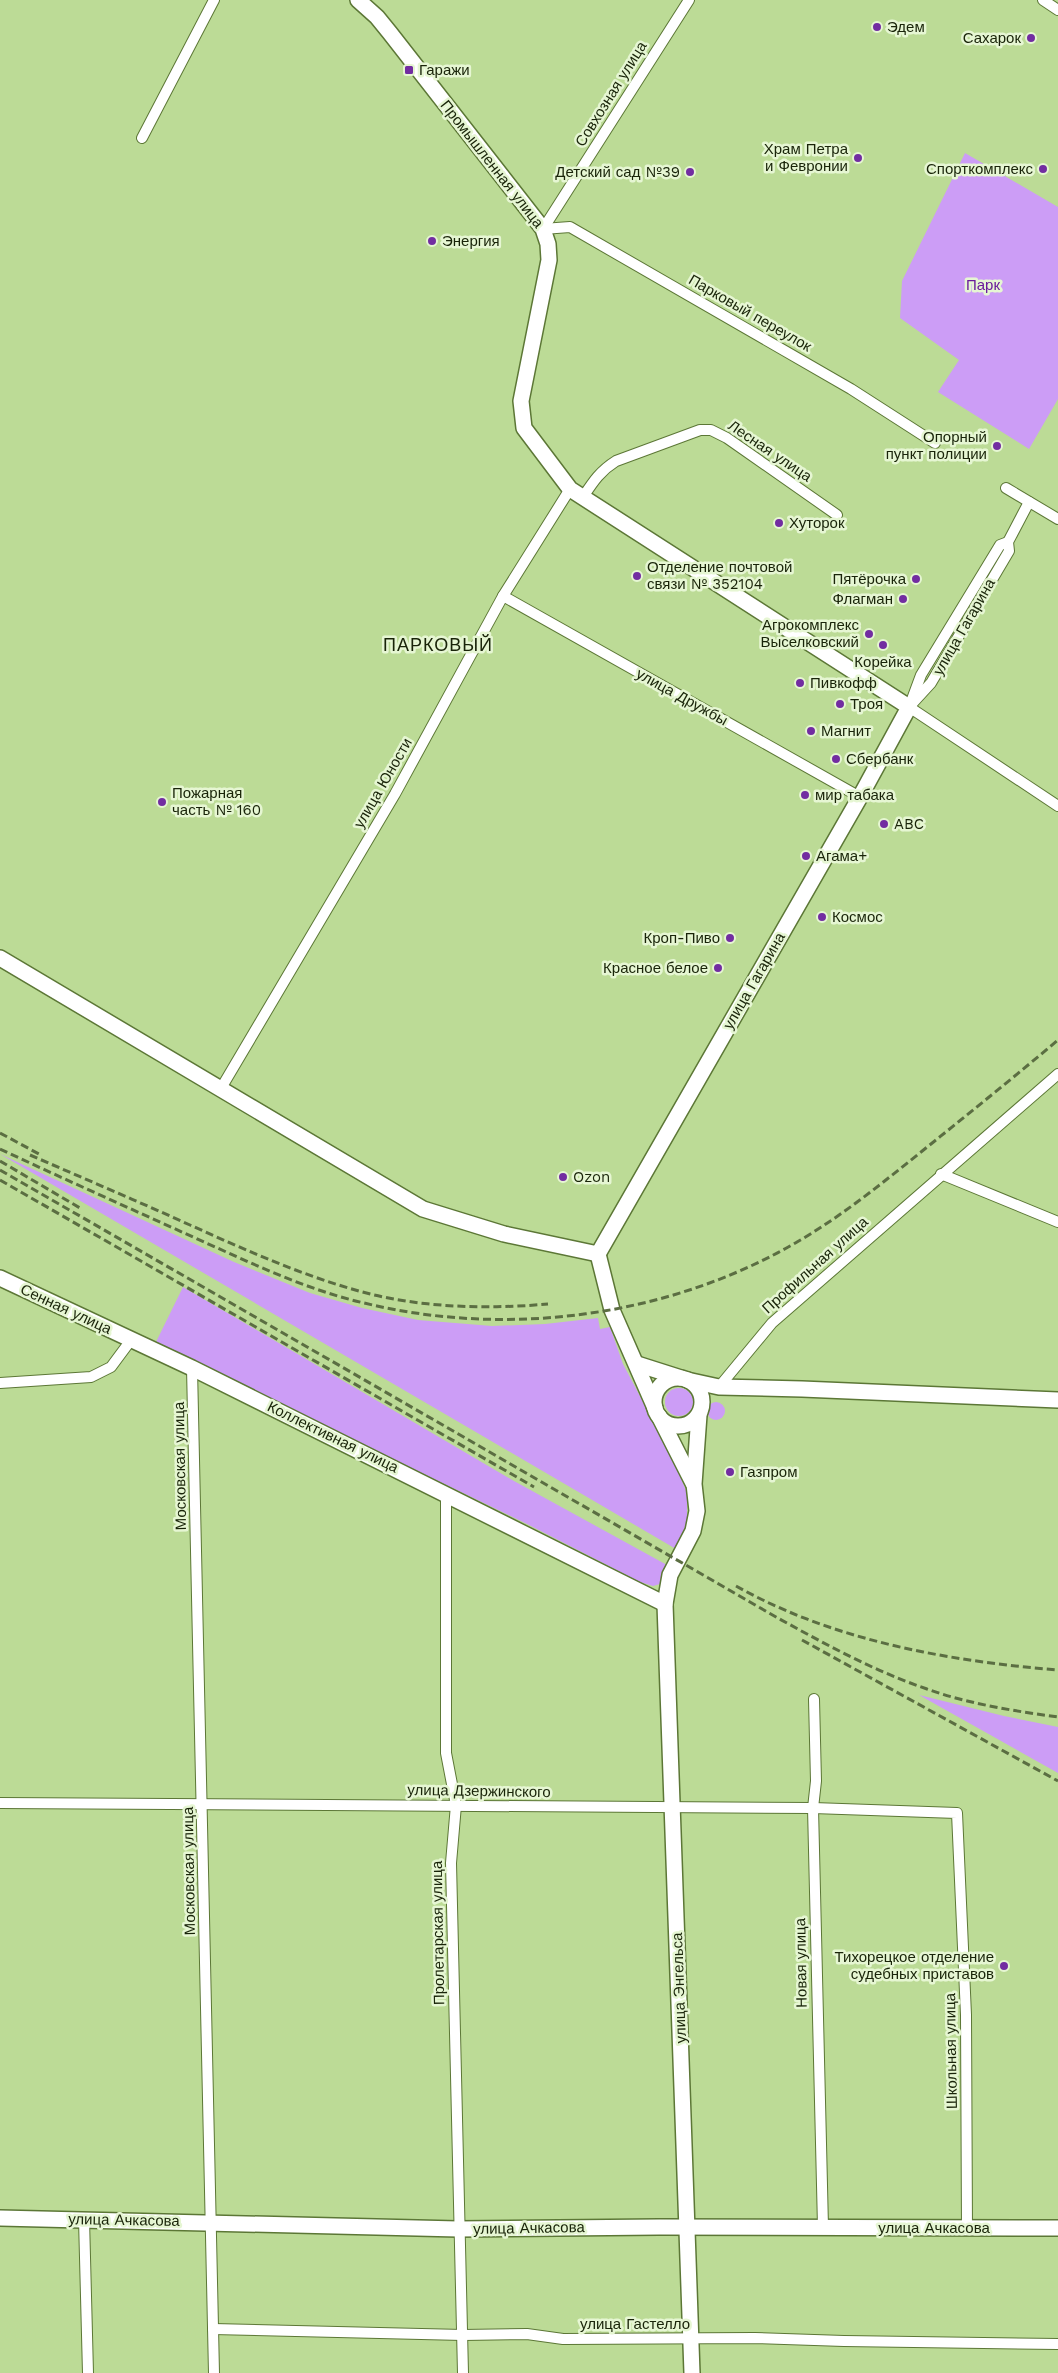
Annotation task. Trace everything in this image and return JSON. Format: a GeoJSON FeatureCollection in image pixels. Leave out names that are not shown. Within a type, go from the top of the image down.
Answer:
{"type":"FeatureCollection","features":[{"type":"Feature","properties":{"kind":"main road","name":"Промышленная улица"},"geometry":{"type":"LineString","coordinates":[[358,0],[377,17],[390,33],[543,229],[548,244],[549,260],[521,401],[524,428],[576,493]]}},
{"type":"Feature","properties":{"kind":"main road"},"geometry":{"type":"LineString","coordinates":[[576,493],[909,707]]}},
{"type":"Feature","properties":{"kind":"main road","name":"улица Гагарина"},"geometry":{"type":"LineString","coordinates":[[598,1254],[860,797],[909,707]]}},
{"type":"Feature","properties":{"kind":"main road"},"geometry":{"type":"LineString","coordinates":[[0,958],[423,1209],[504,1234],[598,1254],[612,1310],[657,1411],[694,1484]]}},
{"type":"Feature","properties":{"kind":"main road","name":"Сенная улица"},"geometry":{"type":"LineString","coordinates":[[0,1278],[131,1340]]}},
{"type":"Feature","properties":{"kind":"main road","name":"Коллективная улица"},"geometry":{"type":"LineString","coordinates":[[131,1340],[446,1493],[665,1604]]}},
{"type":"Feature","properties":{"kind":"main road"},"geometry":{"type":"LineString","coordinates":[[637,1364],[684,1379],[719,1387],[802,1388],[1058,1400]]}},
{"type":"Feature","properties":{"kind":"main road"},"geometry":{"type":"LineString","coordinates":[[694,1484],[700,1409],[699,1390],[684,1379],[671,1380],[661,1386],[656,1396],[657,1411],[668,1424],[677,1426],[690,1423],[700,1409],[719,1387]]}},
{"type":"Feature","properties":{"kind":"main road","name":"улица Энгельса"},"geometry":{"type":"LineString","coordinates":[[692,2373],[665,1604],[670,1575],[693,1531],[697,1511],[694,1484]]}},
{"type":"Feature","properties":{"kind":"main road","name":"улица Ачкасова"},"geometry":{"type":"LineString","coordinates":[[0,2218],[458,2229],[686,2227],[1058,2228]]}},
{"type":"Feature","properties":{"kind":"street"},"geometry":{"type":"LineString","coordinates":[[142,138],[214,0]]}},
{"type":"Feature","properties":{"kind":"street","name":"Совхозная улица"},"geometry":{"type":"LineString","coordinates":[[543,229],[689,0]]}},
{"type":"Feature","properties":{"kind":"street"},"geometry":{"type":"LineString","coordinates":[[1043,0],[1058,10]]}},
{"type":"Feature","properties":{"kind":"street","name":"Парковый переулок"},"geometry":{"type":"LineString","coordinates":[[543,229],[570,227],[851,389],[936,443]]}},
{"type":"Feature","properties":{"kind":"street","name":"Лесная улица"},"geometry":{"type":"LineString","coordinates":[[576,493],[604,468],[616,461],[700,430],[711,430],[758,458],[837,515]]}},
{"type":"Feature","properties":{"kind":"street"},"geometry":{"type":"LineString","coordinates":[[1006,488],[1058,519]]}},
{"type":"Feature","properties":{"kind":"street","name":"улица Юности"},"geometry":{"type":"LineString","coordinates":[[220,1090],[395,794],[503,596],[576,493]]}},
{"type":"Feature","properties":{"kind":"street","name":"улица Гагарина"},"geometry":{"type":"LineString","coordinates":[[909,707],[921,675],[1000,545],[1008,542],[1029,502]]}},
{"type":"Feature","properties":{"kind":"street","name":"улица Дружбы"},"geometry":{"type":"LineString","coordinates":[[503,596],[860,797]]}},
{"type":"Feature","properties":{"kind":"street"},"geometry":{"type":"LineString","coordinates":[[909,707],[1058,806]]}},
{"type":"Feature","properties":{"kind":"street","name":"Профильная улица"},"geometry":{"type":"LineString","coordinates":[[719,1387],[772,1323],[1058,1074]]}},
{"type":"Feature","properties":{"kind":"street"},"geometry":{"type":"LineString","coordinates":[[941,1174],[1058,1222]]}},
{"type":"Feature","properties":{"kind":"street"},"geometry":{"type":"LineString","coordinates":[[0,1382],[91,1377],[111,1367],[131,1340]]}},
{"type":"Feature","properties":{"kind":"street","name":"Московская улица"},"geometry":{"type":"LineString","coordinates":[[192,1368],[214,2373]]}},
{"type":"Feature","properties":{"kind":"street","name":"Пролетарская улица"},"geometry":{"type":"LineString","coordinates":[[446,1493],[446,1753],[456,1805],[451,1864],[458,2229],[463,2373]]}},
{"type":"Feature","properties":{"kind":"street","name":"Новая улица"},"geometry":{"type":"LineString","coordinates":[[814,1699],[816,1781],[813,1808],[823,2227]]}},
{"type":"Feature","properties":{"kind":"street","name":"улица Дзержинского"},"geometry":{"type":"LineString","coordinates":[[0,1803],[813,1808],[957,1813]]}},
{"type":"Feature","properties":{"kind":"street","name":"Школьная улица"},"geometry":{"type":"LineString","coordinates":[[957,1813],[966,2015],[967,2229]]}},
{"type":"Feature","properties":{"kind":"street"},"geometry":{"type":"LineString","coordinates":[[84,2219],[88,2373]]}},
{"type":"Feature","properties":{"kind":"street","name":"улица Гастелло"},"geometry":{"type":"LineString","coordinates":[[213,2329],[463,2335],[527,2334],[563,2339],[755,2338],[1058,2344]]}},
{"type":"Feature","properties":{"kind":"green space","name":"Парк"},"geometry":{"type":"Polygon","coordinates":[[[965,153],[1058,207],[1058,399],[1029,449],[938,392],[959,360],[900,318],[902,281],[965,153]]]}},
{"type":"Feature","properties":{"kind":"green space"},"geometry":{"type":"Polygon","coordinates":[[[0,1154],[234,1262],[310,1293],[362,1308],[418,1320],[492,1326],[545,1324],[598,1318],[600,1329],[610,1327],[623,1364],[672,1457],[687,1493],[687,1529],[676,1549],[0,1154]]]}},
{"type":"Feature","properties":{"kind":"green space"},"geometry":{"type":"Polygon","coordinates":[[[183,1287],[514,1481],[667,1565],[660,1584],[653,1586],[640,1582],[527,1524],[155,1344],[183,1287]]]}},
{"type":"Feature","properties":{"kind":"green space"},"geometry":{"type":"Polygon","coordinates":[[[679,1388],[689,1392],[693,1402],[689,1412],[679,1416],[669,1412],[665,1402],[669,1392],[679,1388]]]}},
{"type":"Feature","properties":{"kind":"green space"},"geometry":{"type":"Polygon","coordinates":[[[712,1402],[720,1402],[725,1407],[723,1418],[712,1420],[707,1415],[707,1407],[712,1402]]]}},
{"type":"Feature","properties":{"kind":"green space"},"geometry":{"type":"Polygon","coordinates":[[[919,1695],[1058,1727],[1058,1773],[919,1695]]]}},
{"type":"Feature","properties":{"kind":"railway"},"geometry":{"type":"LineString","coordinates":[[0,1149],[256,1265],[298,1283],[342,1297],[419,1314],[474,1319],[530,1319],[586,1314],[641,1303],[695,1288],[747,1268],[797,1242],[876,1188],[1058,1040]]}},
{"type":"Feature","properties":{"kind":"railway"},"geometry":{"type":"LineString","coordinates":[[0,1133],[39,1154]]}},
{"type":"Feature","properties":{"kind":"railway"},"geometry":{"type":"LineString","coordinates":[[30,1155],[258,1255],[350,1289],[417,1303],[439,1305],[504,1307],[548,1304]]}},
{"type":"Feature","properties":{"kind":"railway"},"geometry":{"type":"LineString","coordinates":[[0,1161],[80,1208]]}},
{"type":"Feature","properties":{"kind":"railway"},"geometry":{"type":"LineString","coordinates":[[0,1170],[831,1647],[907,1682],[959,1699],[1058,1717]]}},
{"type":"Feature","properties":{"kind":"railway"},"geometry":{"type":"LineString","coordinates":[[0,1180],[534,1487]]}},
{"type":"Feature","properties":{"kind":"railway"},"geometry":{"type":"LineString","coordinates":[[736,1586],[773,1605],[812,1621],[892,1645],[975,1661],[1058,1670]]}},
{"type":"Feature","properties":{"kind":"railway"},"geometry":{"type":"LineString","coordinates":[[802,1640],[1058,1781]]}},
{"type":"Feature","properties":{"kind":"place","name":"Эдем"},"geometry":{"type":"Point","coordinates":[877,27]}},
{"type":"Feature","properties":{"kind":"place","name":"Сахарок"},"geometry":{"type":"Point","coordinates":[1031,38]}},
{"type":"Feature","properties":{"kind":"place","name":"Гаражи"},"geometry":{"type":"Point","coordinates":[409,70]}},
{"type":"Feature","properties":{"kind":"place","name":"Храм Петра и Февронии"},"geometry":{"type":"Point","coordinates":[858,158]}},
{"type":"Feature","properties":{"kind":"place","name":"Спорткомплекс"},"geometry":{"type":"Point","coordinates":[1043,169]}},
{"type":"Feature","properties":{"kind":"place","name":"Детский сад №39"},"geometry":{"type":"Point","coordinates":[690,172]}},
{"type":"Feature","properties":{"kind":"place","name":"Энергия"},"geometry":{"type":"Point","coordinates":[432,241]}},
{"type":"Feature","properties":{"kind":"place","name":"Опорный пункт полиции"},"geometry":{"type":"Point","coordinates":[997,446]}},
{"type":"Feature","properties":{"kind":"place","name":"Хуторок"},"geometry":{"type":"Point","coordinates":[779,523]}},
{"type":"Feature","properties":{"kind":"place","name":"Отделение почтовой связи № 352104"},"geometry":{"type":"Point","coordinates":[637,576]}},
{"type":"Feature","properties":{"kind":"place","name":"Пятёрочка"},"geometry":{"type":"Point","coordinates":[916,579]}},
{"type":"Feature","properties":{"kind":"place","name":"Флагман"},"geometry":{"type":"Point","coordinates":[903,599]}},
{"type":"Feature","properties":{"kind":"place","name":"Агрокомплекс Выселковский"},"geometry":{"type":"Point","coordinates":[869,634]}},
{"type":"Feature","properties":{"kind":"place","name":"Корейка"},"geometry":{"type":"Point","coordinates":[883,645]}},
{"type":"Feature","properties":{"kind":"place","name":"Пивкофф"},"geometry":{"type":"Point","coordinates":[800,683]}},
{"type":"Feature","properties":{"kind":"place","name":"Троя"},"geometry":{"type":"Point","coordinates":[840,704]}},
{"type":"Feature","properties":{"kind":"place","name":"Магнит"},"geometry":{"type":"Point","coordinates":[811,731]}},
{"type":"Feature","properties":{"kind":"place","name":"Сбербанк"},"geometry":{"type":"Point","coordinates":[836,759]}},
{"type":"Feature","properties":{"kind":"place","name":"мир табака"},"geometry":{"type":"Point","coordinates":[805,795]}},
{"type":"Feature","properties":{"kind":"place","name":"Пожарная часть № 160"},"geometry":{"type":"Point","coordinates":[162,802]}},
{"type":"Feature","properties":{"kind":"place","name":"ABC"},"geometry":{"type":"Point","coordinates":[884,824]}},
{"type":"Feature","properties":{"kind":"place","name":"Агама+"},"geometry":{"type":"Point","coordinates":[806,856]}},
{"type":"Feature","properties":{"kind":"place","name":"Космос"},"geometry":{"type":"Point","coordinates":[822,917]}},
{"type":"Feature","properties":{"kind":"place","name":"Кроп-Пиво"},"geometry":{"type":"Point","coordinates":[730,938]}},
{"type":"Feature","properties":{"kind":"place","name":"Красное белое"},"geometry":{"type":"Point","coordinates":[718,968]}},
{"type":"Feature","properties":{"kind":"place","name":"Ozon"},"geometry":{"type":"Point","coordinates":[563,1177]}},
{"type":"Feature","properties":{"kind":"place","name":"Газпром"},"geometry":{"type":"Point","coordinates":[730,1472]}},
{"type":"Feature","properties":{"kind":"place","name":"Тихорецкое отделение судебных приставов"},"geometry":{"type":"Point","coordinates":[1004,1966]}},
{"type":"Feature","properties":{"kind":"district","name":"ПАРКОВЫЙ"},"geometry":{"type":"Point","coordinates":[438,644]}}]}
